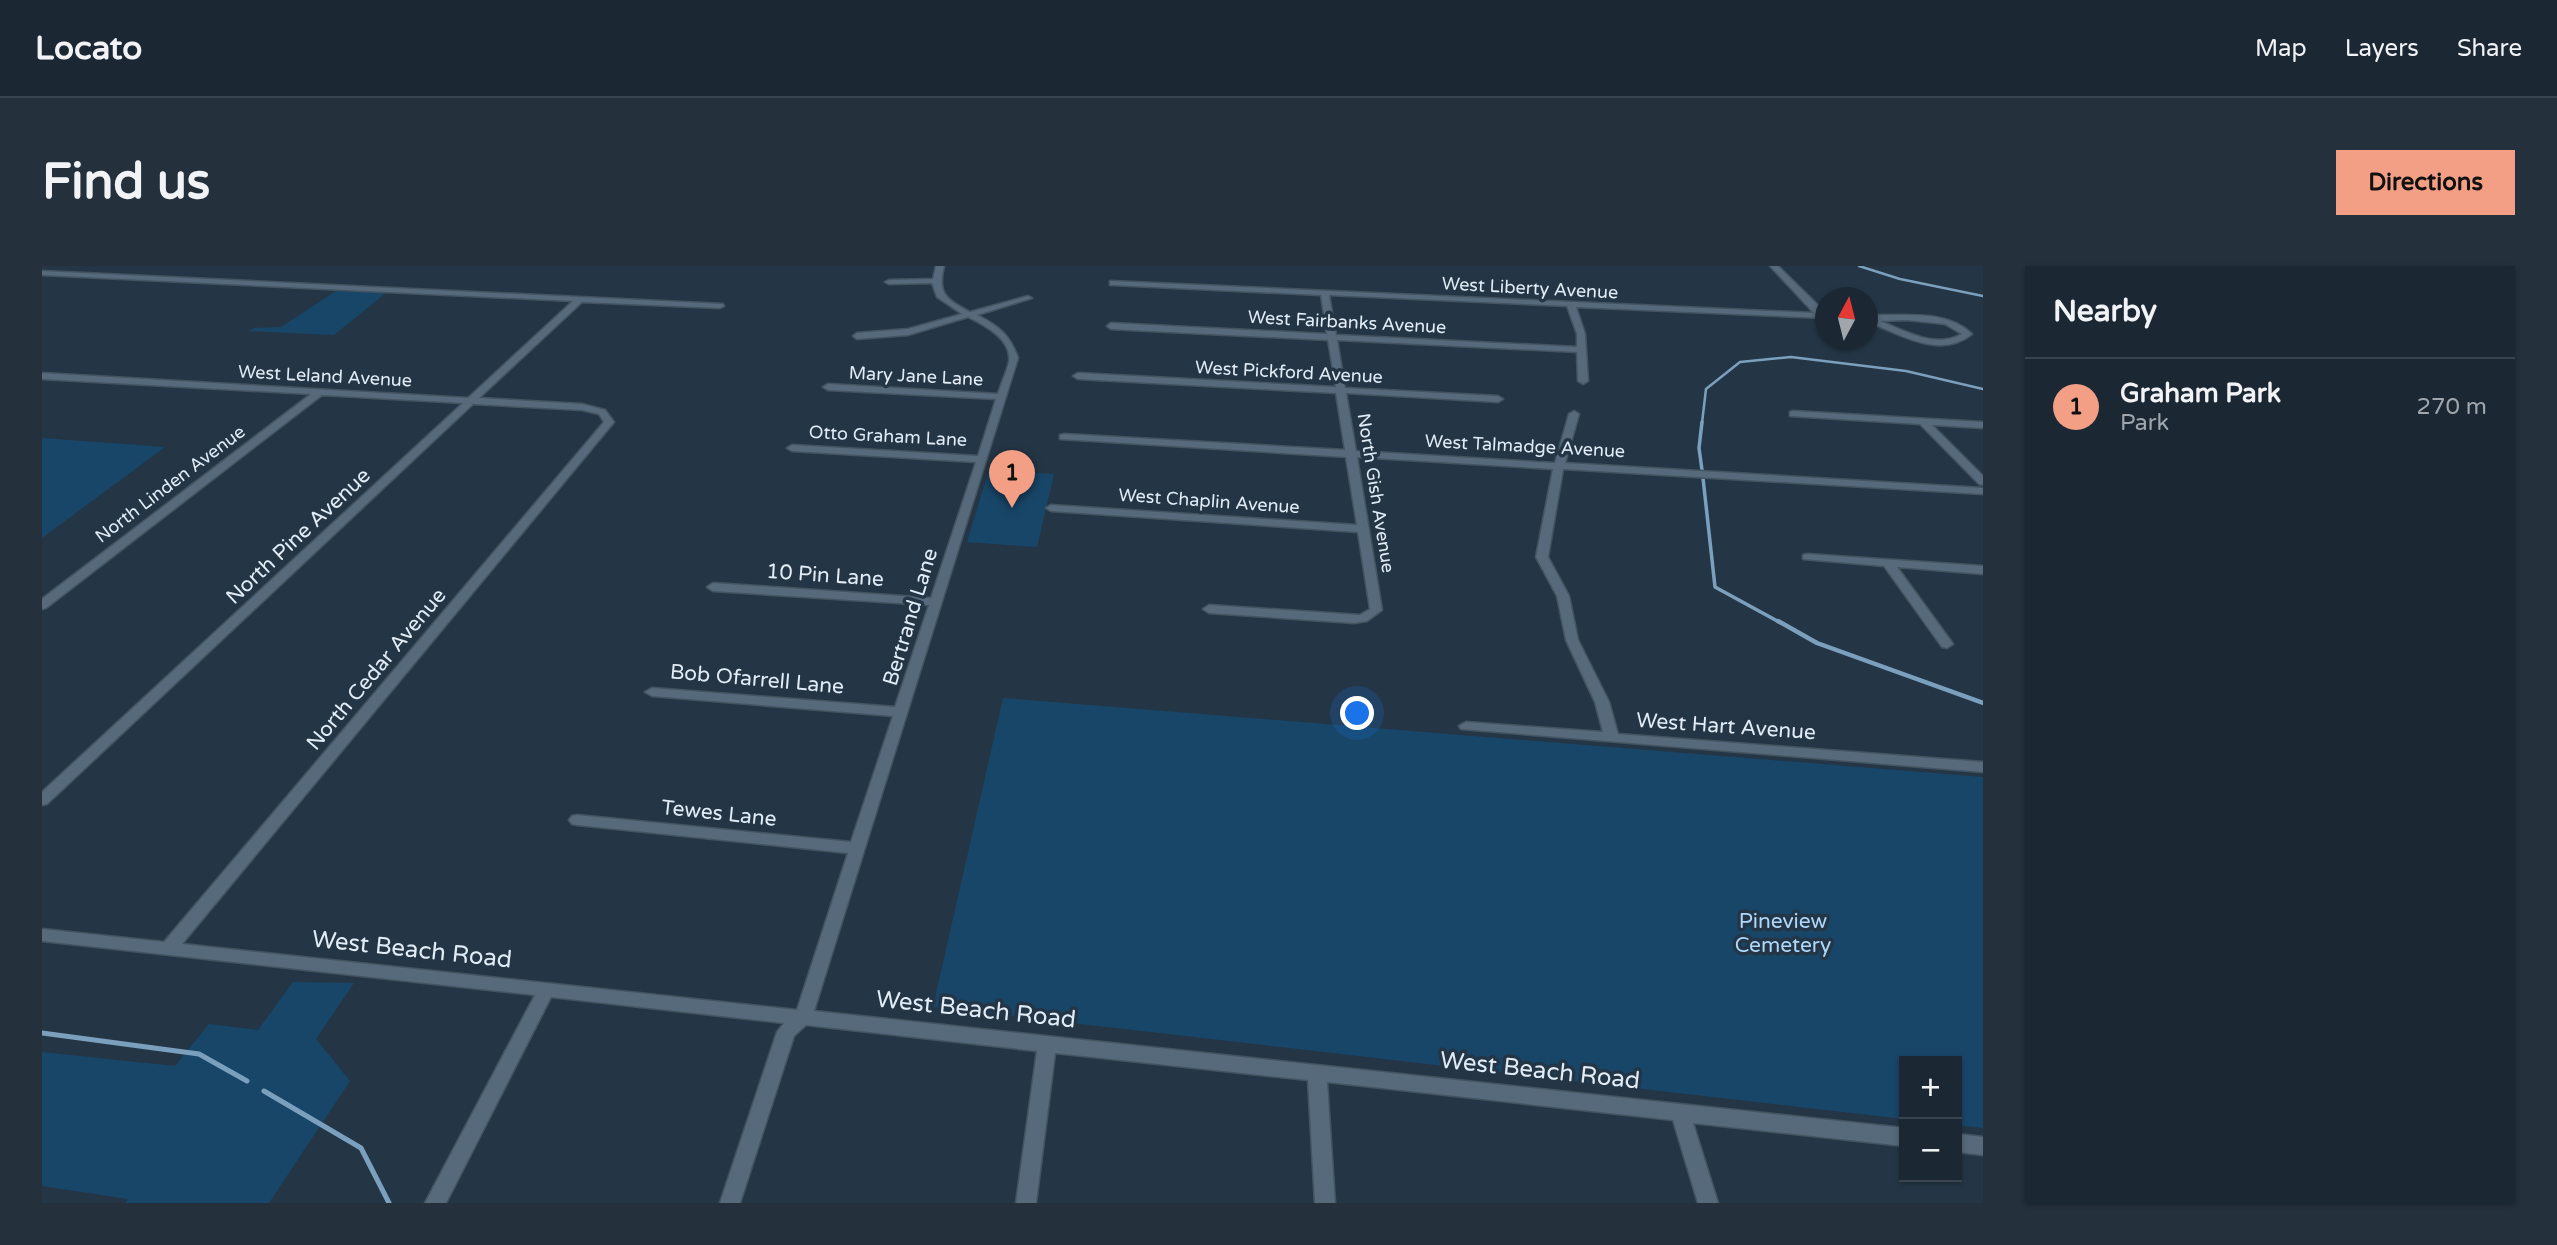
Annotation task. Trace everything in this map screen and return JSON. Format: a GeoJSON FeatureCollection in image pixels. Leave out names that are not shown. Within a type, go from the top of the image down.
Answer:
{"type":"FeatureCollection","features":[{"type":"Feature","properties":{"kind":"street"},"geometry":{"type":"LineString","coordinates":[[889,282],[934,281],[940,266]]}},
{"type":"Feature","properties":{"kind":"street"},"geometry":{"type":"LineString","coordinates":[[1774,266],[1815,308]]}},
{"type":"Feature","properties":{"kind":"street"},"geometry":{"type":"LineString","coordinates":[[42,273],[720,306]]}},
{"type":"Feature","properties":{"kind":"street","name":"Bertrand Lane"},"geometry":{"type":"LineString","coordinates":[[803,1017],[1014,358],[1013,347],[1003,333],[937,293],[934,281]]}},
{"type":"Feature","properties":{"kind":"street","name":"West Liberty Avenue"},"geometry":{"type":"LineString","coordinates":[[1112,283],[1815,316]]}},
{"type":"Feature","properties":{"kind":"street","name":"North Gish Avenue"},"geometry":{"type":"LineString","coordinates":[[1209,609],[1353,619],[1376,610],[1325,293]]}},
{"type":"Feature","properties":{"kind":"street"},"geometry":{"type":"LineString","coordinates":[[857,336],[908,332],[1028,298]]}},
{"type":"Feature","properties":{"kind":"street","name":"North Pine Avenue"},"geometry":{"type":"LineString","coordinates":[[42,800],[580,299]]}},
{"type":"Feature","properties":{"kind":"street"},"geometry":{"type":"LineString","coordinates":[[1570,306],[1581,334],[1583,381]]}},
{"type":"Feature","properties":{"kind":"street"},"geometry":{"type":"LineString","coordinates":[[1867,318],[1952,324],[1968,334],[1952,342],[1934,342],[1905,335],[1867,318]]}},
{"type":"Feature","properties":{"kind":"street","name":"West Fairbanks Avenue"},"geometry":{"type":"LineString","coordinates":[[1111,326],[1582,350]]}},
{"type":"Feature","properties":{"kind":"street","name":"West Leland Avenue"},"geometry":{"type":"LineString","coordinates":[[42,376],[582,407],[604,415]]}},
{"type":"Feature","properties":{"kind":"street","name":"West Pickford Avenue"},"geometry":{"type":"LineString","coordinates":[[1078,376],[1498,399]]}},
{"type":"Feature","properties":{"kind":"street","name":"Mary Jane Lane"},"geometry":{"type":"LineString","coordinates":[[828,387],[1002,397]]}},
{"type":"Feature","properties":{"kind":"street","name":"North Linden Avenue"},"geometry":{"type":"LineString","coordinates":[[42,605],[320,392]]}},
{"type":"Feature","properties":{"kind":"street"},"geometry":{"type":"LineString","coordinates":[[1574,414],[1559,465],[1542,557],[1563,596],[1572,640],[1602,702],[1612,738]]}},
{"type":"Feature","properties":{"kind":"street"},"geometry":{"type":"LineString","coordinates":[[1793,414],[1983,425]]}},
{"type":"Feature","properties":{"kind":"street","name":"North Cedar Avenue"},"geometry":{"type":"LineString","coordinates":[[169,948],[604,431],[609,422],[604,415]]}},
{"type":"Feature","properties":{"kind":"street"},"geometry":{"type":"LineString","coordinates":[[1922,421],[1983,482]]}},
{"type":"Feature","properties":{"kind":"street","name":"West Talmadge Avenue"},"geometry":{"type":"LineString","coordinates":[[1064,437],[1983,491]]}},
{"type":"Feature","properties":{"kind":"street","name":"Otto Graham Lane"},"geometry":{"type":"LineString","coordinates":[[792,448],[982,459]]}},
{"type":"Feature","properties":{"kind":"street","name":"West Chaplin Avenue"},"geometry":{"type":"LineString","coordinates":[[1051,508],[1364,529]]}},
{"type":"Feature","properties":{"kind":"street"},"geometry":{"type":"LineString","coordinates":[[1807,557],[1983,570]]}},
{"type":"Feature","properties":{"kind":"street"},"geometry":{"type":"LineString","coordinates":[[1888,563],[1947,644]]}},
{"type":"Feature","properties":{"kind":"street","name":"10 Pin Lane"},"geometry":{"type":"LineString","coordinates":[[713,587],[934,602]]}},
{"type":"Feature","properties":{"kind":"street","name":"Bob Ofarrell Lane"},"geometry":{"type":"LineString","coordinates":[[652,692],[901,712]]}},
{"type":"Feature","properties":{"kind":"street","name":"West Hart Avenue"},"geometry":{"type":"LineString","coordinates":[[1466,726],[1983,767]]}},
{"type":"Feature","properties":{"kind":"street","name":"Tewes Lane"},"geometry":{"type":"LineString","coordinates":[[578,820],[857,848]]}},
{"type":"Feature","properties":{"kind":"street","name":"West Beach Road"},"geometry":{"type":"LineString","coordinates":[[42,935],[1899,1136]]}},
{"type":"Feature","properties":{"kind":"street"},"geometry":{"type":"LineString","coordinates":[[435,1203],[547,989]]}},
{"type":"Feature","properties":{"kind":"street"},"geometry":{"type":"LineString","coordinates":[[730,1203],[786,1032],[803,1017]]}},
{"type":"Feature","properties":{"kind":"street"},"geometry":{"type":"LineString","coordinates":[[1026,1203],[1047,1043]]}},
{"type":"Feature","properties":{"kind":"street"},"geometry":{"type":"LineString","coordinates":[[1317,1072],[1325,1203]]}},
{"type":"Feature","properties":{"kind":"street"},"geometry":{"type":"LineString","coordinates":[[1679,1112],[1708,1203]]}},
{"type":"Feature","properties":{"kind":"street"},"geometry":{"type":"LineString","coordinates":[[1962,1144],[1983,1146]]}},
{"type":"Feature","properties":{"kind":"green space"},"geometry":{"type":"Polygon","coordinates":[[[339,289],[387,292],[334,335],[249,331],[254,328],[281,327],[339,289]]]}},
{"type":"Feature","properties":{"kind":"green space"},"geometry":{"type":"Polygon","coordinates":[[[42,438],[165,447],[42,538],[42,438]]]}},
{"type":"Feature","properties":{"kind":"green space"},"geometry":{"type":"Polygon","coordinates":[[[989,470],[1054,474],[1037,547],[967,542],[989,470]]]}},
{"type":"Feature","properties":{"kind":"green space","name":"Pineview Cemetery"},"geometry":{"type":"Polygon","coordinates":[[[1003,698],[1983,777],[1983,1128],[1962,1126],[1962,1056],[1899,1056],[1899,1118],[933,1007],[1003,698]]]}},
{"type":"Feature","properties":{"kind":"green space"},"geometry":{"type":"Polygon","coordinates":[[[293,982],[354,983],[316,1039],[350,1081],[269,1203],[126,1203],[128,1199],[42,1186],[42,1052],[175,1066],[209,1024],[258,1030],[293,982]]]}},
{"type":"Feature","properties":{"kind":"waterway"},"geometry":{"type":"LineString","coordinates":[[1859,266],[1900,279],[1983,296]]}},
{"type":"Feature","properties":{"kind":"waterway"},"geometry":{"type":"LineString","coordinates":[[1702,423],[1706,389],[1740,362],[1791,357],[1906,371],[1983,389]]}},
{"type":"Feature","properties":{"kind":"waterway"},"geometry":{"type":"LineString","coordinates":[[1702,422],[1699,448],[1702,470]]}},
{"type":"Feature","properties":{"kind":"waterway"},"geometry":{"type":"LineString","coordinates":[[1703,478],[1715,587],[1781,623]]}},
{"type":"Feature","properties":{"kind":"waterway"},"geometry":{"type":"LineString","coordinates":[[1778,621],[1817,643],[1983,703]]}},
{"type":"Feature","properties":{"kind":"waterway"},"geometry":{"type":"LineString","coordinates":[[42,1033],[199,1054],[247,1081]]}},
{"type":"Feature","properties":{"kind":"waterway"},"geometry":{"type":"LineString","coordinates":[[264,1091],[361,1148],[389,1203]]}},
{"type":"Feature","properties":{"kind":"place","name":"Graham Park"},"geometry":{"type":"Point","coordinates":[1012,508]}}]}
